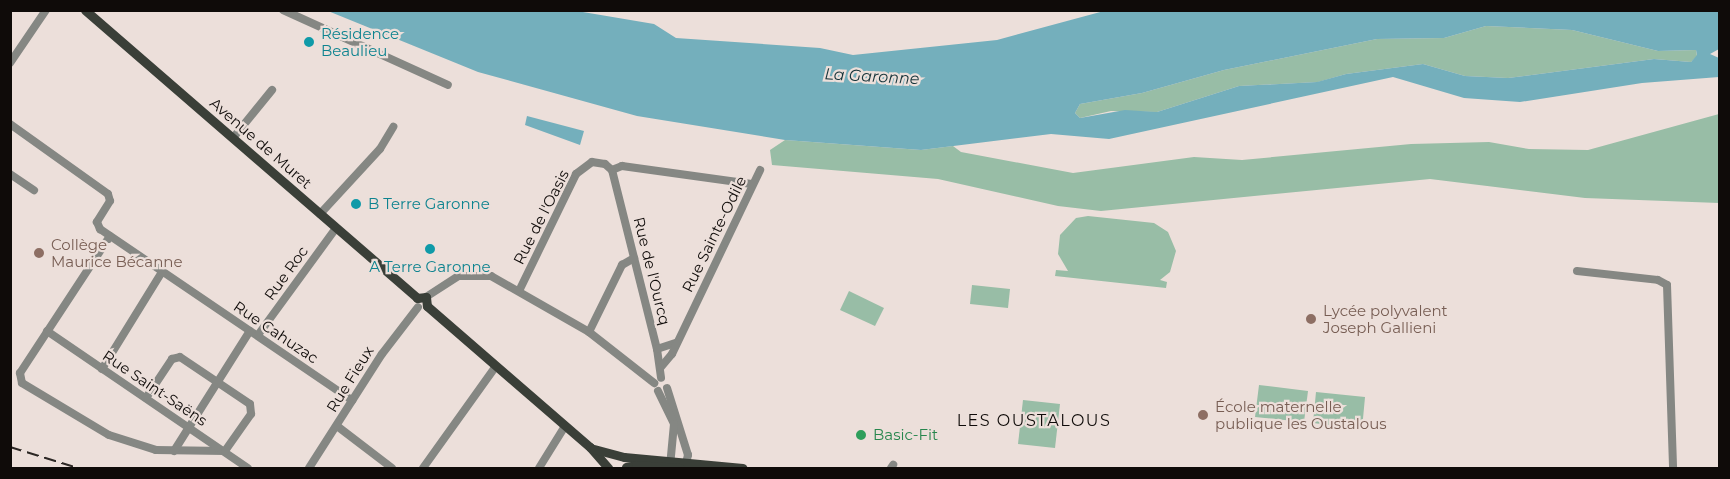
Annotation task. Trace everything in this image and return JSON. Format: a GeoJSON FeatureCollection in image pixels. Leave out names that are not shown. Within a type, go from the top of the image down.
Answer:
{"type":"FeatureCollection","features":[{"type":"Feature","properties":{"kind":"main road","name":"Avenue de Muret"},"geometry":{"type":"LineString","coordinates":[[85,10],[233,138],[323,210],[336,228],[590,447],[607,467]]}},
{"type":"Feature","properties":{"kind":"main road","name":"Avenue de Muret"},"geometry":{"type":"LineString","coordinates":[[590,447],[624,457],[678,465]]}},
{"type":"Feature","properties":{"kind":"main road"},"geometry":{"type":"LineString","coordinates":[[607,467],[614,454]]}},
{"type":"Feature","properties":{"kind":"main road"},"geometry":{"type":"LineString","coordinates":[[624,457],[626,468],[678,465],[742,468]]}},
{"type":"Feature","properties":{"kind":"street"},"geometry":{"type":"LineString","coordinates":[[11,60],[46,10]]}},
{"type":"Feature","properties":{"kind":"street"},"geometry":{"type":"LineString","coordinates":[[283,10],[448,85]]}},
{"type":"Feature","properties":{"kind":"street"},"geometry":{"type":"LineString","coordinates":[[233,138],[272,90]]}},
{"type":"Feature","properties":{"kind":"street"},"geometry":{"type":"LineString","coordinates":[[10,124],[108,194],[110,201],[97,222],[110,236],[20,373],[22,383],[98,430],[156,450],[225,451],[251,409],[220,384],[180,357],[172,359],[146,398]]}},
{"type":"Feature","properties":{"kind":"street"},"geometry":{"type":"LineString","coordinates":[[323,210],[380,149],[380,143],[393,127]]}},
{"type":"Feature","properties":{"kind":"street","name":"Rue de l'Oasis"},"geometry":{"type":"LineString","coordinates":[[520,289],[576,174],[592,162],[604,164],[612,170]]}},
{"type":"Feature","properties":{"kind":"street"},"geometry":{"type":"LineString","coordinates":[[612,170],[622,166],[752,184]]}},
{"type":"Feature","properties":{"kind":"street","name":"Rue de l'Ourcq"},"geometry":{"type":"LineString","coordinates":[[612,170],[661,367],[658,381]]}},
{"type":"Feature","properties":{"kind":"street","name":"Rue Sainte-Odile"},"geometry":{"type":"LineString","coordinates":[[661,367],[676,343],[760,170]]}},
{"type":"Feature","properties":{"kind":"street"},"geometry":{"type":"LineString","coordinates":[[10,174],[34,190]]}},
{"type":"Feature","properties":{"kind":"street","name":"Rue Roc"},"geometry":{"type":"LineString","coordinates":[[174,451],[220,384],[224,368],[336,228]]}},
{"type":"Feature","properties":{"kind":"street","name":"Rue Cahuzac"},"geometry":{"type":"LineString","coordinates":[[110,236],[352,400]]}},
{"type":"Feature","properties":{"kind":"street"},"geometry":{"type":"LineString","coordinates":[[589,332],[622,265],[634,258]]}},
{"type":"Feature","properties":{"kind":"street"},"geometry":{"type":"LineString","coordinates":[[618,275],[637,270]]}},
{"type":"Feature","properties":{"kind":"street"},"geometry":{"type":"LineString","coordinates":[[102,369],[162,272]]}},
{"type":"Feature","properties":{"kind":"street"},"geometry":{"type":"LineString","coordinates":[[1577,272],[1658,280],[1667,285],[1673,468]]}},
{"type":"Feature","properties":{"kind":"street"},"geometry":{"type":"LineString","coordinates":[[422,302],[441,286],[469,274],[491,276],[520,289],[589,332],[658,381],[666,382],[678,465]]}},
{"type":"Feature","properties":{"kind":"street","name":"Rue Fieux"},"geometry":{"type":"LineString","coordinates":[[309,468],[352,400],[422,302]]}},
{"type":"Feature","properties":{"kind":"street","name":"Rue Saint-Saëns"},"geometry":{"type":"LineString","coordinates":[[47,331],[248,468]]}},
{"type":"Feature","properties":{"kind":"street"},"geometry":{"type":"LineString","coordinates":[[657,349],[676,343]]}},
{"type":"Feature","properties":{"kind":"street"},"geometry":{"type":"LineString","coordinates":[[423,468],[496,366]]}},
{"type":"Feature","properties":{"kind":"street"},"geometry":{"type":"LineString","coordinates":[[658,381],[657,391],[668,408],[675,434],[678,465]]}},
{"type":"Feature","properties":{"kind":"street"},"geometry":{"type":"LineString","coordinates":[[657,391],[667,388]]}},
{"type":"Feature","properties":{"kind":"street"},"geometry":{"type":"LineString","coordinates":[[337,426],[392,468]]}},
{"type":"Feature","properties":{"kind":"street"},"geometry":{"type":"LineString","coordinates":[[539,468],[565,426]]}},
{"type":"Feature","properties":{"kind":"green space"},"geometry":{"type":"Polygon","coordinates":[[[1486,26],[1572,30],[1658,51],[1696,50],[1697,56],[1691,62],[1654,59],[1508,78],[1465,76],[1423,64],[1346,74],[1318,82],[1239,86],[1157,112],[1111,111],[1080,118],[1075,113],[1080,104],[1142,93],[1224,70],[1377,39],[1444,38],[1486,26]]]}},
{"type":"Feature","properties":{"kind":"green space"},"geometry":{"type":"Polygon","coordinates":[[[1719,114],[1719,203],[1585,198],[1430,179],[1101,211],[1058,206],[938,179],[772,165],[770,150],[785,140],[921,150],[953,146],[961,152],[1073,173],[1194,157],[1242,160],[1411,144],[1489,142],[1529,149],[1588,150],[1719,114]]]}},
{"type":"Feature","properties":{"kind":"green space"},"geometry":{"type":"Polygon","coordinates":[[[1088,216],[1154,223],[1168,232],[1176,251],[1170,272],[1160,280],[1167,282],[1166,288],[1055,276],[1056,270],[1068,271],[1058,254],[1060,235],[1076,218],[1088,216]]]}},
{"type":"Feature","properties":{"kind":"green space"},"geometry":{"type":"Polygon","coordinates":[[[972,285],[1010,289],[1008,308],[970,304],[972,285]]]}},
{"type":"Feature","properties":{"kind":"green space"},"geometry":{"type":"Polygon","coordinates":[[[849,291],[884,308],[875,326],[840,310],[849,291]]]}},
{"type":"Feature","properties":{"kind":"green space"},"geometry":{"type":"Polygon","coordinates":[[[1259,385],[1308,391],[1304,422],[1255,417],[1259,385]]]}},
{"type":"Feature","properties":{"kind":"green space"},"geometry":{"type":"Polygon","coordinates":[[[1316,392],[1365,397],[1362,429],[1313,423],[1316,392]]]}},
{"type":"Feature","properties":{"kind":"green space"},"geometry":{"type":"Polygon","coordinates":[[[1023,400],[1060,404],[1055,448],[1018,444],[1023,400]]]}},
{"type":"Feature","properties":{"kind":"water","name":"La Garonne"},"geometry":{"type":"Polygon","coordinates":[[[1719,10],[1719,49],[1710,54],[1719,58],[1719,77],[1642,83],[1520,102],[1464,98],[1393,77],[1109,139],[1051,134],[921,150],[785,140],[637,116],[478,72],[328,11],[577,11],[654,24],[676,38],[820,48],[853,55],[997,40],[1104,11],[1719,10]],[[1486,26],[1444,38],[1377,39],[1224,70],[1142,93],[1080,104],[1075,113],[1080,118],[1125,110],[1157,112],[1239,86],[1317,82],[1346,74],[1423,64],[1465,76],[1508,78],[1654,59],[1691,62],[1697,55],[1696,50],[1658,51],[1572,30],[1486,26]]]}},
{"type":"Feature","properties":{"kind":"water"},"geometry":{"type":"Polygon","coordinates":[[[527,116],[584,131],[580,145],[525,125],[527,116]]]}},
{"type":"Feature","properties":{"kind":"railway"},"geometry":{"type":"LineString","coordinates":[[10,447],[78,468]]}},
{"type":"Feature","properties":{"kind":"place","name":"Résidence Beaulieu"},"geometry":{"type":"Point","coordinates":[309,42]}},
{"type":"Feature","properties":{"kind":"place","name":"B Terre Garonne"},"geometry":{"type":"Point","coordinates":[356,204]}},
{"type":"Feature","properties":{"kind":"place","name":"A Terre Garonne"},"geometry":{"type":"Point","coordinates":[430,249]}},
{"type":"Feature","properties":{"kind":"place","name":"Collège Maurice Bécanne"},"geometry":{"type":"Point","coordinates":[39,253]}},
{"type":"Feature","properties":{"kind":"place","name":"Lycée polyvalent Joseph Gallieni"},"geometry":{"type":"Point","coordinates":[1311,319]}},
{"type":"Feature","properties":{"kind":"place","name":"École maternelle publique les Oustalous"},"geometry":{"type":"Point","coordinates":[1203,415]}},
{"type":"Feature","properties":{"kind":"place","name":"Basic-Fit"},"geometry":{"type":"Point","coordinates":[861,435]}},
{"type":"Feature","properties":{"kind":"district","name":"LES OUSTALOUS"},"geometry":{"type":"Point","coordinates":[1034,421]}}]}
